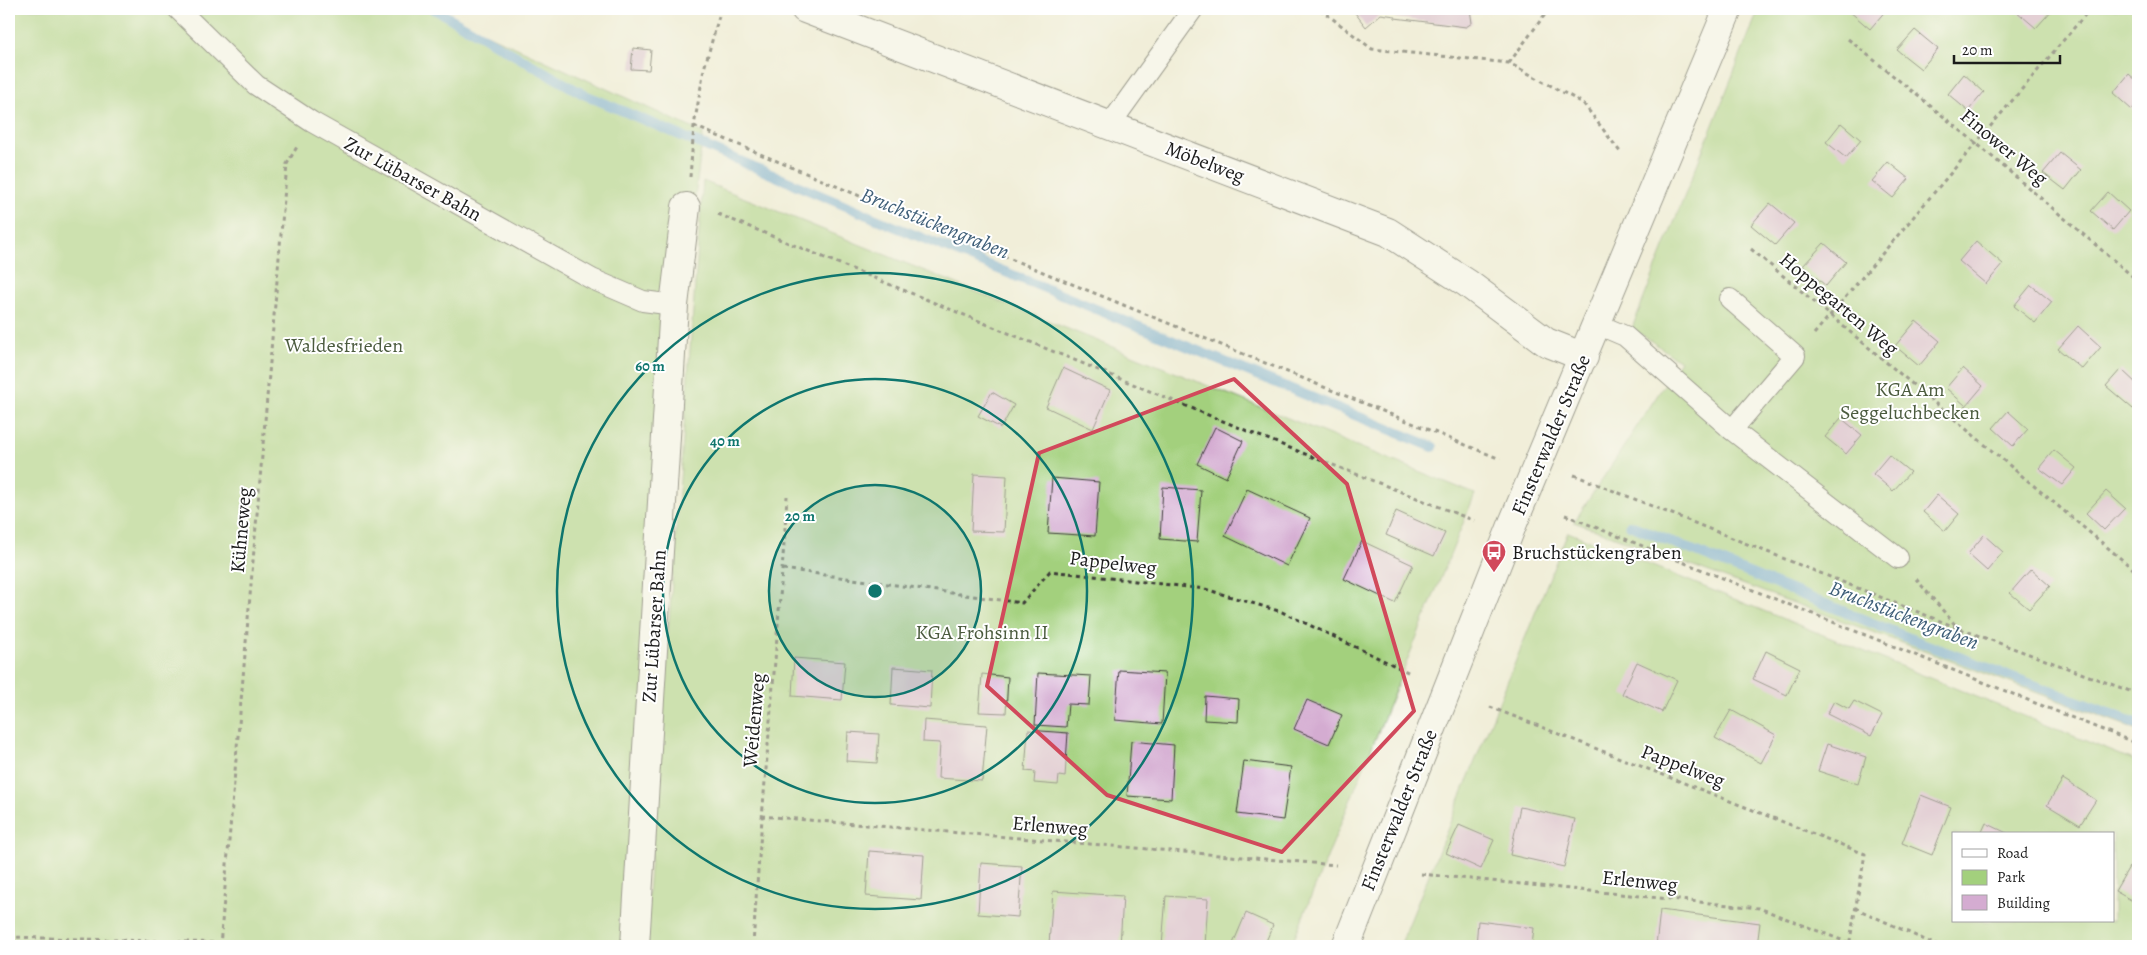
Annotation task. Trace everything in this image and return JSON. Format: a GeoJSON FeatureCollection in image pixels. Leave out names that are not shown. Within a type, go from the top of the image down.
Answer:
{"type":"FeatureCollection","features":[{"type":"Feature","properties":{"kind":"street","name":"Möbelweg"},"geometry":{"type":"LineString","coordinates":[[805,9],[1388,232],[1467,283],[1546,342],[1584,357]]}},
{"type":"Feature","properties":{"kind":"street","name":"Finsterwalder Straße"},"geometry":{"type":"LineString","coordinates":[[1346,946],[1513,523],[1728,9]]}},
{"type":"Feature","properties":{"kind":"street","name":"Zur Lübarser Bahn"},"geometry":{"type":"LineString","coordinates":[[634,946],[674,305],[686,207]]}},
{"type":"Feature","properties":{"kind":"lane","name":"Zur Lübarser Bahn"},"geometry":{"type":"LineString","coordinates":[[178,9],[256,85],[312,122],[592,279],[643,301],[674,305]]}},
{"type":"Feature","properties":{"kind":"lane"},"geometry":{"type":"LineString","coordinates":[[1109,126],[1193,9]]}},
{"type":"Feature","properties":{"kind":"lane"},"geometry":{"type":"LineString","coordinates":[[1730,299],[1795,356],[1732,430]]}},
{"type":"Feature","properties":{"kind":"lane"},"geometry":{"type":"LineString","coordinates":[[1597,324],[1625,336],[1732,430],[1898,558]]}},
{"type":"Feature","properties":{"kind":"path"},"geometry":{"type":"LineString","coordinates":[[692,158],[694,126],[704,70],[721,9]]}},
{"type":"Feature","properties":{"kind":"path"},"geometry":{"type":"LineString","coordinates":[[1320,9],[1372,49],[1509,63],[1583,102],[1621,153]]}},
{"type":"Feature","properties":{"kind":"path"},"geometry":{"type":"LineString","coordinates":[[1509,63],[1549,9]]}},
{"type":"Feature","properties":{"kind":"path"},"geometry":{"type":"LineString","coordinates":[[1795,356],[2090,9]]}},
{"type":"Feature","properties":{"kind":"path","name":"Finower Weg"},"geometry":{"type":"LineString","coordinates":[[1848,39],[1976,143],[2138,281]]}},
{"type":"Feature","properties":{"kind":"path","name":"Kühneweg"},"geometry":{"type":"LineString","coordinates":[[220,945],[287,164],[312,122]]}},
{"type":"Feature","properties":{"kind":"path"},"geometry":{"type":"LineString","coordinates":[[694,126],[1017,262],[1500,459]]}},
{"type":"Feature","properties":{"kind":"path"},"geometry":{"type":"LineString","coordinates":[[713,212],[1257,435],[1475,521]]}},
{"type":"Feature","properties":{"kind":"path","name":"Hoppegarten Weg"},"geometry":{"type":"LineString","coordinates":[[1752,249],[1829,316],[2138,573]]}},
{"type":"Feature","properties":{"kind":"path"},"geometry":{"type":"LineString","coordinates":[[1574,475],[1958,628],[2138,694]]}},
{"type":"Feature","properties":{"kind":"path","name":"Weidenweg"},"geometry":{"type":"LineString","coordinates":[[753,946],[761,816],[783,570],[787,496]]}},
{"type":"Feature","properties":{"kind":"path"},"geometry":{"type":"LineString","coordinates":[[1565,515],[2138,744]]}},
{"type":"Feature","properties":{"kind":"path"},"geometry":{"type":"LineString","coordinates":[[1898,558],[1958,628]]}},
{"type":"Feature","properties":{"kind":"path","name":"Pappelweg"},"geometry":{"type":"LineString","coordinates":[[783,570],[1022,604],[1050,570],[1205,589],[1282,612],[1410,673]]}},
{"type":"Feature","properties":{"kind":"path","name":"Pappelweg"},"geometry":{"type":"LineString","coordinates":[[1490,707],[1865,854],[1855,908]]}},
{"type":"Feature","properties":{"kind":"path","name":"Erlenweg"},"geometry":{"type":"LineString","coordinates":[[761,816],[1336,865]]}},
{"type":"Feature","properties":{"kind":"path","name":"Erlenweg"},"geometry":{"type":"LineString","coordinates":[[1421,874],[1759,908],[1850,945]]}},
{"type":"Feature","properties":{"kind":"path"},"geometry":{"type":"LineString","coordinates":[[1850,945],[1855,908],[1938,946]]}},
{"type":"Feature","properties":{"kind":"path"},"geometry":{"type":"LineString","coordinates":[[9,937],[220,945],[332,946]]}},
{"type":"Feature","properties":{"kind":"highlighted area"},"geometry":{"type":"Polygon","coordinates":[[[1234,379],[1347,484],[1414,711],[1282,852],[1107,795],[987,686],[1039,453],[1234,379]]]}},
{"type":"Feature","properties":{"kind":"green space","name":"Waldesfrieden"},"geometry":{"type":"Polygon","coordinates":[[[9,9],[432,9],[703,133],[695,197],[624,946],[9,946],[9,9]]]}},
{"type":"Feature","properties":{"kind":"green space","name":"KGA Am Seggeluchbecken"},"geometry":{"type":"Polygon","coordinates":[[[1759,9],[2138,9],[2138,730],[1574,522],[1680,361],[1632,328],[1759,9]]]}},
{"type":"Feature","properties":{"kind":"green space","name":"KGA Frohsinn II"},"geometry":{"type":"Polygon","coordinates":[[[703,181],[1475,494],[1291,946],[644,946],[703,181]]]}},
{"type":"Feature","properties":{"kind":"green space"},"geometry":{"type":"Polygon","coordinates":[[[1568,532],[2138,762],[2138,946],[1400,946],[1568,532]]]}},
{"type":"Feature","properties":{"kind":"building"},"geometry":{"type":"Polygon","coordinates":[[[1352,9],[1470,9],[1472,23],[1466,27],[1395,18],[1395,16],[1381,14],[1366,27],[1352,9]]]}},
{"type":"Feature","properties":{"kind":"building"},"geometry":{"type":"Polygon","coordinates":[[[1852,9],[1887,9],[1870,29],[1849,11],[1852,9]]]}},
{"type":"Feature","properties":{"kind":"building"},"geometry":{"type":"Polygon","coordinates":[[[2017,9],[2053,9],[2036,28],[2016,11],[2017,9]]]}},
{"type":"Feature","properties":{"kind":"building"},"geometry":{"type":"Polygon","coordinates":[[[1915,30],[1938,49],[1921,69],[1897,50],[1915,30]]]}},
{"type":"Feature","properties":{"kind":"building"},"geometry":{"type":"Polygon","coordinates":[[[633,48],[651,50],[649,70],[631,69],[633,48]]]}},
{"type":"Feature","properties":{"kind":"building"},"geometry":{"type":"Polygon","coordinates":[[[1964,74],[1984,92],[1968,111],[1948,94],[1964,74]]]}},
{"type":"Feature","properties":{"kind":"building"},"geometry":{"type":"Polygon","coordinates":[[[2129,74],[2138,82],[2138,102],[2132,110],[2113,93],[2129,74]]]}},
{"type":"Feature","properties":{"kind":"building"},"geometry":{"type":"Polygon","coordinates":[[[1841,123],[1861,140],[1846,158],[1826,142],[1841,123]]]}},
{"type":"Feature","properties":{"kind":"building"},"geometry":{"type":"Polygon","coordinates":[[[2060,153],[2081,170],[2065,190],[2043,173],[2060,153]]]}},
{"type":"Feature","properties":{"kind":"building"},"geometry":{"type":"Polygon","coordinates":[[[1888,162],[1909,179],[1893,198],[1872,181],[1888,162]]]}},
{"type":"Feature","properties":{"kind":"building"},"geometry":{"type":"Polygon","coordinates":[[[2108,192],[2129,211],[2113,230],[2091,211],[2108,192]]]}},
{"type":"Feature","properties":{"kind":"building"},"geometry":{"type":"Polygon","coordinates":[[[1770,203],[1794,223],[1775,245],[1751,225],[1770,203]]]}},
{"type":"Feature","properties":{"kind":"building"},"geometry":{"type":"Polygon","coordinates":[[[1976,241],[2003,264],[1986,284],[1959,261],[1976,241]]]}},
{"type":"Feature","properties":{"kind":"building"},"geometry":{"type":"Polygon","coordinates":[[[1824,243],[1846,262],[1826,286],[1803,266],[1824,243]]]}},
{"type":"Feature","properties":{"kind":"building"},"geometry":{"type":"Polygon","coordinates":[[[2031,285],[2052,302],[2035,323],[2014,306],[2031,285]]]}},
{"type":"Feature","properties":{"kind":"building"},"geometry":{"type":"Polygon","coordinates":[[[1916,321],[1940,341],[1919,366],[1895,346],[1916,321]]]}},
{"type":"Feature","properties":{"kind":"building"},"geometry":{"type":"Polygon","coordinates":[[[2078,326],[2101,347],[2082,369],[2058,349],[2078,326]]]}},
{"type":"Feature","properties":{"kind":"building"},"geometry":{"type":"Polygon","coordinates":[[[1063,368],[1110,390],[1093,429],[1046,407],[1063,368]]]}},
{"type":"Feature","properties":{"kind":"building"},"geometry":{"type":"Polygon","coordinates":[[[1963,368],[1983,386],[1966,406],[1946,388],[1963,368]]]}},
{"type":"Feature","properties":{"kind":"building"},"geometry":{"type":"Polygon","coordinates":[[[2121,369],[2138,385],[2138,404],[2133,409],[2106,386],[2121,369]]]}},
{"type":"Feature","properties":{"kind":"building"},"geometry":{"type":"Polygon","coordinates":[[[992,392],[1014,405],[1001,428],[978,416],[992,392]]]}},
{"type":"Feature","properties":{"kind":"building"},"geometry":{"type":"Polygon","coordinates":[[[2008,411],[2028,429],[2013,446],[1993,428],[2008,411]]]}},
{"type":"Feature","properties":{"kind":"building"},"geometry":{"type":"Polygon","coordinates":[[[1841,418],[1862,435],[1846,454],[1825,437],[1841,418]]]}},
{"type":"Feature","properties":{"kind":"building"},"geometry":{"type":"Polygon","coordinates":[[[1215,427],[1243,441],[1226,478],[1197,464],[1215,427]]]}},
{"type":"Feature","properties":{"kind":"building"},"geometry":{"type":"Polygon","coordinates":[[[2054,450],[2076,468],[2062,485],[2039,468],[2054,450]]]}},
{"type":"Feature","properties":{"kind":"building"},"geometry":{"type":"Polygon","coordinates":[[[1889,455],[1910,472],[1893,491],[1873,474],[1889,455]]]}},
{"type":"Feature","properties":{"kind":"building"},"geometry":{"type":"Polygon","coordinates":[[[974,474],[1007,476],[1004,532],[971,531],[974,474]]]}},
{"type":"Feature","properties":{"kind":"building"},"geometry":{"type":"Polygon","coordinates":[[[1052,478],[1099,482],[1095,536],[1048,533],[1052,478]]]}},
{"type":"Feature","properties":{"kind":"building"},"geometry":{"type":"Polygon","coordinates":[[[1163,487],[1201,490],[1197,542],[1160,539],[1163,487]]]}},
{"type":"Feature","properties":{"kind":"building"},"geometry":{"type":"Polygon","coordinates":[[[1247,489],[1310,518],[1287,566],[1225,536],[1247,489]]]}},
{"type":"Feature","properties":{"kind":"building"},"geometry":{"type":"Polygon","coordinates":[[[2106,491],[2125,508],[2104,530],[2086,513],[2106,491]]]}},
{"type":"Feature","properties":{"kind":"building"},"geometry":{"type":"Polygon","coordinates":[[[1937,495],[1959,514],[1945,531],[1923,512],[1937,495]]]}},
{"type":"Feature","properties":{"kind":"building"},"geometry":{"type":"Polygon","coordinates":[[[1396,511],[1445,533],[1434,556],[1386,535],[1396,511]]]}},
{"type":"Feature","properties":{"kind":"building"},"geometry":{"type":"Polygon","coordinates":[[[1984,535],[2003,552],[1987,571],[1968,554],[1984,535]]]}},
{"type":"Feature","properties":{"kind":"building"},"geometry":{"type":"Polygon","coordinates":[[[1362,541],[1413,565],[1395,603],[1344,579],[1362,541]]]}},
{"type":"Feature","properties":{"kind":"building"},"geometry":{"type":"Polygon","coordinates":[[[2031,569],[2050,586],[2029,609],[2010,593],[2031,569]]]}},
{"type":"Feature","properties":{"kind":"building"},"geometry":{"type":"Polygon","coordinates":[[[1766,651],[1800,668],[1787,695],[1753,679],[1766,651]]]}},
{"type":"Feature","properties":{"kind":"building"},"geometry":{"type":"Polygon","coordinates":[[[794,658],[845,662],[842,700],[792,696],[794,658]]]}},
{"type":"Feature","properties":{"kind":"building"},"geometry":{"type":"Polygon","coordinates":[[[1637,662],[1677,680],[1662,712],[1622,694],[1637,662]]]}},
{"type":"Feature","properties":{"kind":"building"},"geometry":{"type":"Polygon","coordinates":[[[893,667],[932,670],[930,708],[891,705],[893,667]]]}},
{"type":"Feature","properties":{"kind":"building"},"geometry":{"type":"Polygon","coordinates":[[[1119,670],[1165,673],[1162,724],[1115,720],[1119,670]]]}},
{"type":"Feature","properties":{"kind":"building"},"geometry":{"type":"Polygon","coordinates":[[[1038,673],[1091,676],[1089,705],[1068,704],[1066,727],[1035,725],[1038,673]]]}},
{"type":"Feature","properties":{"kind":"building"},"geometry":{"type":"Polygon","coordinates":[[[982,674],[1008,677],[1006,713],[979,712],[982,674]]]}},
{"type":"Feature","properties":{"kind":"building"},"geometry":{"type":"Polygon","coordinates":[[[1205,696],[1239,699],[1238,722],[1204,720],[1205,696]]]}},
{"type":"Feature","properties":{"kind":"building"},"geometry":{"type":"Polygon","coordinates":[[[1307,700],[1342,715],[1329,744],[1294,729],[1307,700]]]}},
{"type":"Feature","properties":{"kind":"building"},"geometry":{"type":"Polygon","coordinates":[[[1834,701],[1849,709],[1854,701],[1882,715],[1871,736],[1827,714],[1834,701]]]}},
{"type":"Feature","properties":{"kind":"building"},"geometry":{"type":"Polygon","coordinates":[[[1731,710],[1776,735],[1761,763],[1715,738],[1731,710]]]}},
{"type":"Feature","properties":{"kind":"building"},"geometry":{"type":"Polygon","coordinates":[[[924,720],[987,725],[982,781],[938,778],[940,743],[923,742],[924,720]]]}},
{"type":"Feature","properties":{"kind":"building"},"geometry":{"type":"Polygon","coordinates":[[[1028,730],[1068,733],[1065,777],[1059,776],[1058,785],[1034,783],[1035,772],[1025,771],[1028,730]]]}},
{"type":"Feature","properties":{"kind":"building"},"geometry":{"type":"Polygon","coordinates":[[[848,732],[879,734],[877,763],[846,761],[848,732]]]}},
{"type":"Feature","properties":{"kind":"building"},"geometry":{"type":"Polygon","coordinates":[[[1131,741],[1174,745],[1171,799],[1127,796],[1131,741]]]}},
{"type":"Feature","properties":{"kind":"building"},"geometry":{"type":"Polygon","coordinates":[[[1827,744],[1866,757],[1858,784],[1818,771],[1827,744]]]}},
{"type":"Feature","properties":{"kind":"building"},"geometry":{"type":"Polygon","coordinates":[[[1244,761],[1291,767],[1283,820],[1237,814],[1244,761]]]}},
{"type":"Feature","properties":{"kind":"building"},"geometry":{"type":"Polygon","coordinates":[[[2063,779],[2096,800],[2080,825],[2047,805],[2063,779]]]}},
{"type":"Feature","properties":{"kind":"building"},"geometry":{"type":"Polygon","coordinates":[[[1921,795],[1951,807],[1932,855],[1902,843],[1921,795]]]}},
{"type":"Feature","properties":{"kind":"building"},"geometry":{"type":"Polygon","coordinates":[[[1520,807],[1575,819],[1564,867],[1510,855],[1520,807]]]}},
{"type":"Feature","properties":{"kind":"building"},"geometry":{"type":"Polygon","coordinates":[[[1986,823],[2005,832],[1982,832],[1986,823]]]}},
{"type":"Feature","properties":{"kind":"building"},"geometry":{"type":"Polygon","coordinates":[[[1459,825],[1494,840],[1481,869],[1446,853],[1459,825]]]}},
{"type":"Feature","properties":{"kind":"building"},"geometry":{"type":"Polygon","coordinates":[[[869,851],[924,855],[921,900],[866,896],[869,851]]]}},
{"type":"Feature","properties":{"kind":"building"},"geometry":{"type":"Polygon","coordinates":[[[981,863],[1022,866],[1018,917],[978,914],[981,863]]]}},
{"type":"Feature","properties":{"kind":"building"},"geometry":{"type":"Polygon","coordinates":[[[2129,867],[2138,872],[2138,904],[2115,891],[2129,867]]]}},
{"type":"Feature","properties":{"kind":"building"},"geometry":{"type":"Polygon","coordinates":[[[1053,891],[1123,896],[1120,946],[1049,944],[1053,891]]]}},
{"type":"Feature","properties":{"kind":"building"},"geometry":{"type":"Polygon","coordinates":[[[1166,896],[1208,899],[1205,946],[1162,946],[1166,896]]]}},
{"type":"Feature","properties":{"kind":"building"},"geometry":{"type":"Polygon","coordinates":[[[1660,910],[1760,923],[1757,946],[1656,946],[1660,910]]]}},
{"type":"Feature","properties":{"kind":"building"},"geometry":{"type":"Polygon","coordinates":[[[1246,913],[1273,925],[1264,946],[1232,946],[1246,913]]]}},
{"type":"Feature","properties":{"kind":"building"},"geometry":{"type":"Polygon","coordinates":[[[1478,921],[1534,928],[1532,946],[1476,946],[1478,921]]]}},
{"type":"Feature","properties":{"kind":"waterway","name":"Bruchstückengraben"},"geometry":{"type":"LineString","coordinates":[[434,9],[583,94],[881,221],[1433,447]]}},
{"type":"Feature","properties":{"kind":"waterway","name":"Bruchstückengraben"},"geometry":{"type":"LineString","coordinates":[[1630,525],[1914,640],[2138,724]]}},
{"type":"Feature","properties":{"kind":"place","name":"Bruchstückengraben"},"geometry":{"type":"Point","coordinates":[1494,573]}}]}
